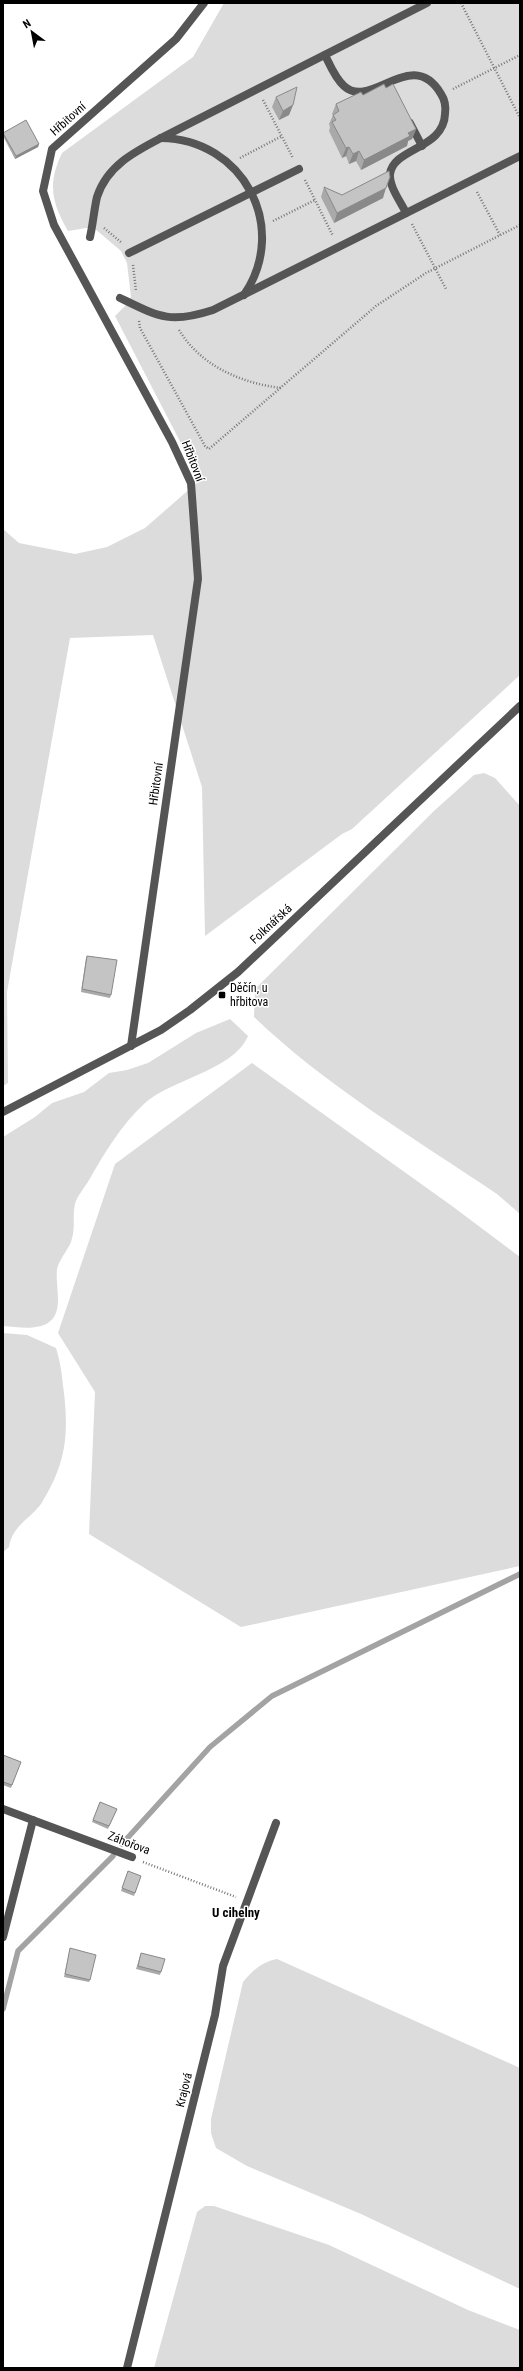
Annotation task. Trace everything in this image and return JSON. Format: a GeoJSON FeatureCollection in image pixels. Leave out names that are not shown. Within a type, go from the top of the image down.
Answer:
{"type":"FeatureCollection","features":[{"type":"Feature","properties":{"kind":"street","name":"Hřbitovní"},"geometry":{"type":"LineString","coordinates":[[131,1046],[198,579],[191,483],[172,442],[54,225],[43,191],[52,150],[176,40],[204,3]]}},
{"type":"Feature","properties":{"kind":"street"},"geometry":{"type":"LineString","coordinates":[[90,237],[98,197],[109,175],[122,160],[161,138],[427,3]]}},
{"type":"Feature","properties":{"kind":"street"},"geometry":{"type":"LineString","coordinates":[[325,55],[344,86],[352,91],[361,94],[390,84],[405,75],[415,75],[428,80],[442,95],[446,106],[445,119],[441,130],[433,139],[399,160],[390,173],[392,184],[406,213]]}},
{"type":"Feature","properties":{"kind":"street"},"geometry":{"type":"LineString","coordinates":[[405,114],[422,146]]}},
{"type":"Feature","properties":{"kind":"street"},"geometry":{"type":"LineString","coordinates":[[161,138],[197,144],[214,152],[229,163],[251,192],[262,226],[259,263],[253,280],[243,295]]}},
{"type":"Feature","properties":{"kind":"street"},"geometry":{"type":"LineString","coordinates":[[120,298],[143,309],[172,318],[189,318],[213,310],[520,156]]}},
{"type":"Feature","properties":{"kind":"street"},"geometry":{"type":"LineString","coordinates":[[129,253],[299,169]]}},
{"type":"Feature","properties":{"kind":"street","name":"Folknářská"},"geometry":{"type":"LineString","coordinates":[[3,1112],[131,1046],[190,1010],[238,972],[520,706]]}},
{"type":"Feature","properties":{"kind":"street","name":"Záhořova"},"geometry":{"type":"LineString","coordinates":[[3,1809],[132,1857]]}},
{"type":"Feature","properties":{"kind":"street"},"geometry":{"type":"LineString","coordinates":[[3,1937],[33,1820]]}},
{"type":"Feature","properties":{"kind":"street","name":"Krajová"},"geometry":{"type":"LineString","coordinates":[[128,2368],[215,2015],[223,1966],[276,1823]]}},
{"type":"Feature","properties":{"kind":"path"},"geometry":{"type":"LineString","coordinates":[[461,3],[520,118]]}},
{"type":"Feature","properties":{"kind":"path"},"geometry":{"type":"LineString","coordinates":[[442,95],[520,55]]}},
{"type":"Feature","properties":{"kind":"path"},"geometry":{"type":"LineString","coordinates":[[229,163],[282,136]]}},
{"type":"Feature","properties":{"kind":"path"},"geometry":{"type":"LineString","coordinates":[[471,181],[500,235]]}},
{"type":"Feature","properties":{"kind":"path"},"geometry":{"type":"LineString","coordinates":[[262,226],[315,200]]}},
{"type":"Feature","properties":{"kind":"path"},"geometry":{"type":"LineString","coordinates":[[406,213],[446,289]]}},
{"type":"Feature","properties":{"kind":"path"},"geometry":{"type":"LineString","coordinates":[[143,309],[139,321],[140,328],[205,446],[209,449],[376,306],[435,268],[520,225]]}},
{"type":"Feature","properties":{"kind":"path"},"geometry":{"type":"LineString","coordinates":[[172,318],[184,338],[199,354],[217,368],[237,378],[259,385],[281,388]]}},
{"type":"Feature","properties":{"kind":"path","name":"Záhořova"},"geometry":{"type":"LineString","coordinates":[[132,1857],[246,1901]]}},
{"type":"Feature","properties":{"kind":"shaded area"},"geometry":{"type":"Polygon","coordinates":[[[224,3],[520,3],[520,675],[352,829],[342,834],[205,936],[202,787],[153,635],[70,638],[7,992],[8,1083],[3,1086],[3,529],[19,543],[75,554],[107,547],[145,528],[200,480],[115,316],[126,305],[131,297],[127,263],[121,251],[94,228],[68,231],[55,202],[53,193],[54,174],[62,153],[193,57],[224,3]]]}},
{"type":"Feature","properties":{"kind":"shaded area"},"geometry":{"type":"Polygon","coordinates":[[[484,773],[495,778],[520,806],[520,1214],[497,1194],[341,1089],[282,1042],[254,1017],[255,989],[435,810],[474,775],[484,773]]]}},
{"type":"Feature","properties":{"kind":"shaded area"},"geometry":{"type":"Polygon","coordinates":[[[230,1019],[248,1036],[240,1048],[229,1058],[216,1066],[156,1095],[144,1104],[128,1121],[114,1140],[79,1195],[75,1204],[71,1242],[59,1262],[57,1269],[58,1300],[57,1311],[53,1319],[47,1324],[31,1328],[3,1326],[3,1137],[35,1117],[52,1103],[84,1092],[109,1073],[127,1070],[148,1063],[196,1033],[230,1019]]]}},
{"type":"Feature","properties":{"kind":"shaded area"},"geometry":{"type":"Polygon","coordinates":[[[252,1063],[452,1206],[520,1257],[520,1566],[241,1627],[89,1534],[95,1392],[58,1333],[115,1164],[252,1063]]]}},
{"type":"Feature","properties":{"kind":"shaded area"},"geometry":{"type":"Polygon","coordinates":[[[3,1333],[27,1335],[56,1348],[62,1376],[66,1424],[60,1464],[49,1490],[37,1509],[18,1528],[9,1547],[3,1552],[3,1333]]]}},
{"type":"Feature","properties":{"kind":"shaded area"},"geometry":{"type":"Polygon","coordinates":[[[277,1959],[520,2068],[520,2289],[361,2214],[247,2166],[216,2148],[211,2133],[211,2119],[243,1982],[258,1967],[277,1959]]]}},
{"type":"Feature","properties":{"kind":"shaded area"},"geometry":{"type":"Polygon","coordinates":[[[205,2206],[214,2206],[329,2245],[468,2310],[520,2330],[520,2368],[154,2368],[197,2212],[205,2206]]]}},
{"type":"Feature","properties":{"kind":"building"},"geometry":{"type":"Polygon","coordinates":[[[384,84],[386,88],[393,84],[416,129],[408,133],[410,136],[364,160],[359,151],[353,154],[349,147],[346,148],[332,122],[336,120],[333,115],[339,111],[336,104],[361,92],[363,95],[384,84]]]}},
{"type":"Feature","properties":{"kind":"building"},"geometry":{"type":"Polygon","coordinates":[[[297,87],[293,105],[283,111],[276,97],[297,87]]]}},
{"type":"Feature","properties":{"kind":"building"},"geometry":{"type":"Polygon","coordinates":[[[26,120],[39,144],[16,156],[3,133],[26,120]]]}},
{"type":"Feature","properties":{"kind":"building"},"geometry":{"type":"Polygon","coordinates":[[[389,171],[390,177],[386,188],[337,213],[324,187],[342,195],[389,171]]]}},
{"type":"Feature","properties":{"kind":"building"},"geometry":{"type":"Polygon","coordinates":[[[87,956],[117,960],[111,995],[82,989],[87,956]]]}},
{"type":"Feature","properties":{"kind":"building"},"geometry":{"type":"Polygon","coordinates":[[[3,1755],[21,1762],[12,1785],[3,1782],[3,1755]]]}},
{"type":"Feature","properties":{"kind":"building"},"geometry":{"type":"Polygon","coordinates":[[[100,1802],[117,1809],[109,1826],[93,1820],[100,1802]]]}},
{"type":"Feature","properties":{"kind":"building"},"geometry":{"type":"Polygon","coordinates":[[[128,1871],[141,1876],[135,1893],[122,1888],[128,1871]]]}},
{"type":"Feature","properties":{"kind":"building"},"geometry":{"type":"Polygon","coordinates":[[[70,1948],[96,1955],[90,1980],[65,1974],[70,1948]]]}},
{"type":"Feature","properties":{"kind":"building"},"geometry":{"type":"Polygon","coordinates":[[[141,1953],[165,1959],[161,1972],[138,1966],[141,1953]]]}},
{"type":"Feature","properties":{"kind":"waterway"},"geometry":{"type":"LineString","coordinates":[[122,1844],[210,1747],[272,1696],[520,1574]]}},
{"type":"Feature","properties":{"kind":"waterway"},"geometry":{"type":"LineString","coordinates":[[3,2009],[18,1951],[113,1856]]}},
{"type":"Feature","properties":{"kind":"place","name":"Děčín, u hřbitova"},"geometry":{"type":"Point","coordinates":[222,995]}},
{"type":"Feature","properties":{"kind":"district","name":"U cihelny"},"geometry":{"type":"Point","coordinates":[236,1912]}}]}
